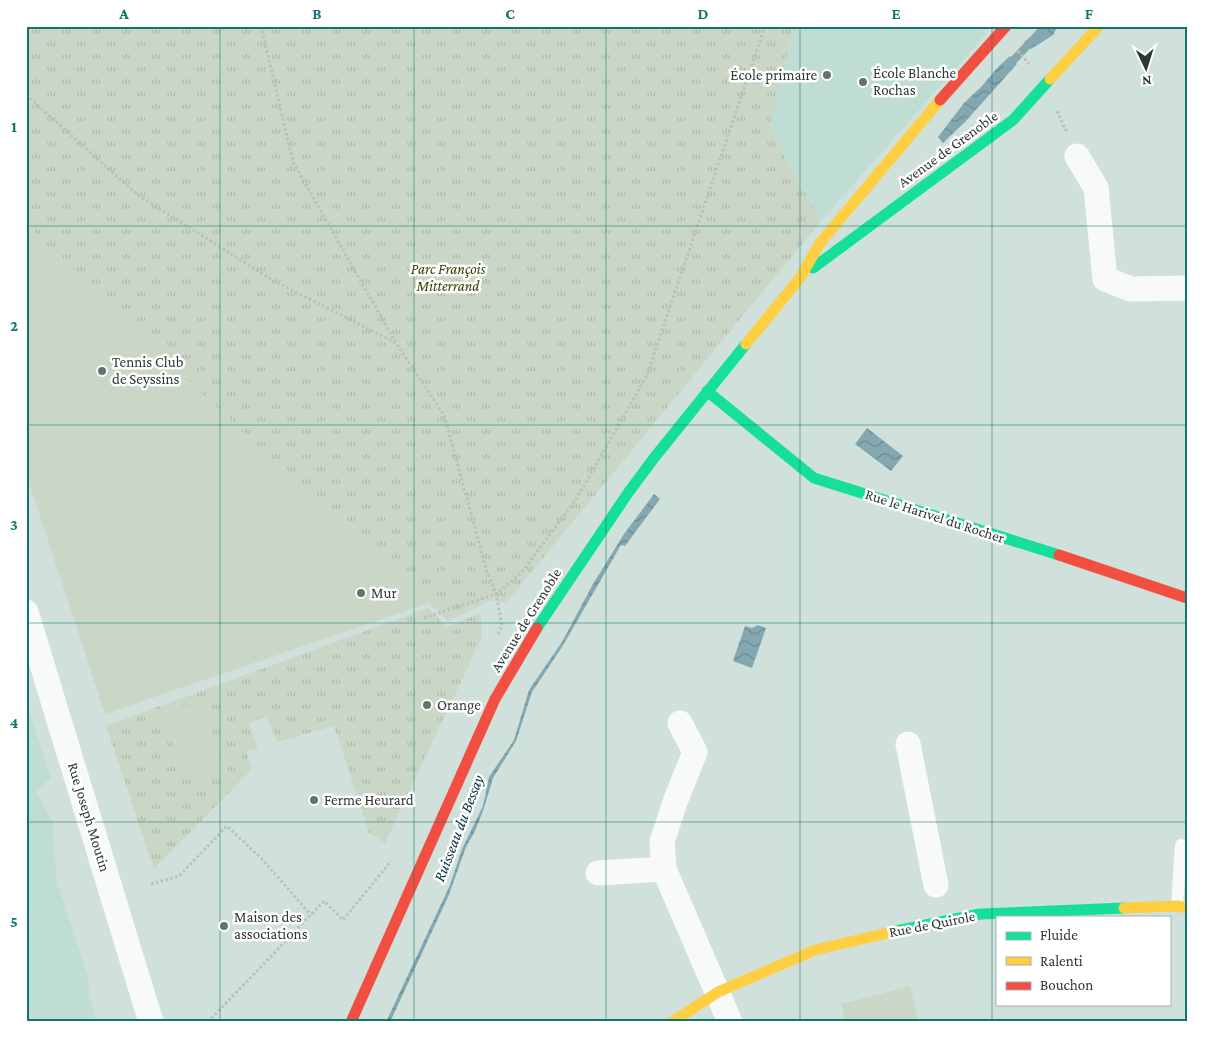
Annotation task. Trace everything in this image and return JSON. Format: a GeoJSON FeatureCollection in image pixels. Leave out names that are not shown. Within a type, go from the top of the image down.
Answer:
{"type":"FeatureCollection","features":[{"type":"Feature","properties":{"kind":"street","name":"Avenue de Grenoble"},"geometry":{"type":"LineString","coordinates":[[800,278],[1013,120],[1099,26]]}},
{"type":"Feature","properties":{"kind":"street","name":"Avenue de Grenoble"},"geometry":{"type":"LineString","coordinates":[[350,1022],[495,699],[530,640],[618,508],[707,391],[800,278],[820,243],[1001,28]]}},
{"type":"Feature","properties":{"kind":"street"},"geometry":{"type":"LineString","coordinates":[[1077,156],[1096,188],[1105,279],[1131,289],[1187,288]]}},
{"type":"Feature","properties":{"kind":"street","name":"Rue le Harivel du Rocher"},"geometry":{"type":"LineString","coordinates":[[707,391],[814,478],[1022,543],[1187,598]]}},
{"type":"Feature","properties":{"kind":"street","name":"Rue Joseph Moutin"},"geometry":{"type":"LineString","coordinates":[[26,612],[151,1022]]}},
{"type":"Feature","properties":{"kind":"street"},"geometry":{"type":"LineString","coordinates":[[680,723],[695,752],[675,802],[662,842],[664,869],[730,1022]]}},
{"type":"Feature","properties":{"kind":"street"},"geometry":{"type":"LineString","coordinates":[[908,744],[936,885]]}},
{"type":"Feature","properties":{"kind":"street"},"geometry":{"type":"LineString","coordinates":[[598,873],[664,869]]}},
{"type":"Feature","properties":{"kind":"street","name":"Rue de Quirole"},"geometry":{"type":"LineString","coordinates":[[672,1022],[718,992],[815,950],[905,928],[980,914],[1182,907]]}},
{"type":"Feature","properties":{"kind":"lane"},"geometry":{"type":"LineString","coordinates":[[1181,844],[1182,907]]}},
{"type":"Feature","properties":{"kind":"path"},"geometry":{"type":"LineString","coordinates":[[261,26],[294,162],[396,343],[444,415],[487,572],[496,594]]}},
{"type":"Feature","properties":{"kind":"path"},"geometry":{"type":"LineString","coordinates":[[424,618],[496,594],[521,572],[577,498],[647,375],[766,26]]}},
{"type":"Feature","properties":{"kind":"path"},"geometry":{"type":"LineString","coordinates":[[26,94],[138,195],[274,281],[396,343]]}},
{"type":"Feature","properties":{"kind":"path"},"geometry":{"type":"LineString","coordinates":[[1055,105],[1077,156]]}},
{"type":"Feature","properties":{"kind":"path"},"geometry":{"type":"LineString","coordinates":[[151,884],[178,876],[227,826],[261,858],[311,915]]}},
{"type":"Feature","properties":{"kind":"path"},"geometry":{"type":"LineString","coordinates":[[208,1022],[324,901],[343,920]]}},
{"type":"Feature","properties":{"kind":"shaded area","name":"École Blanche Rochas"},"geometry":{"type":"Polygon","coordinates":[[[794,26],[981,26],[986,34],[821,221],[769,129],[794,26]]]}},
{"type":"Feature","properties":{"kind":"shaded area"},"geometry":{"type":"Polygon","coordinates":[[[26,701],[51,778],[36,792],[53,822],[56,878],[88,976],[89,994],[97,1022],[26,1022],[26,701]]]}},
{"type":"Feature","properties":{"kind":"green space","name":"Parc François Mitterrand"},"geometry":{"type":"Polygon","coordinates":[[[26,26],[794,26],[769,129],[821,221],[506,603],[489,601],[448,621],[66,269],[26,223],[26,26]]]}},
{"type":"Feature","properties":{"kind":"green space","name":"Tennis Club de Seyssins"},"geometry":{"type":"Polygon","coordinates":[[[30,227],[66,269],[429,603],[105,714],[26,474],[26,229],[30,227]]]}},
{"type":"Feature","properties":{"kind":"green space"},"geometry":{"type":"Polygon","coordinates":[[[428,608],[447,627],[481,613],[482,637],[385,843],[369,833],[334,726],[277,742],[267,716],[249,723],[258,748],[246,751],[252,769],[154,869],[106,726],[428,608]]]}},
{"type":"Feature","properties":{"kind":"green space"},"geometry":{"type":"Polygon","coordinates":[[[202,700],[224,767],[184,780],[162,713],[202,700]]]}},
{"type":"Feature","properties":{"kind":"green space"},"geometry":{"type":"Polygon","coordinates":[[[910,986],[919,1022],[846,1022],[841,1004],[910,986]]]}},
{"type":"Feature","properties":{"kind":"water"},"geometry":{"type":"Polygon","coordinates":[[[1041,26],[1058,26],[1053,35],[1031,49],[1024,42],[1041,26]]]}},
{"type":"Feature","properties":{"kind":"water"},"geometry":{"type":"Polygon","coordinates":[[[1010,56],[1017,64],[965,122],[943,143],[938,137],[964,103],[1010,56]]]}},
{"type":"Feature","properties":{"kind":"water"},"geometry":{"type":"Polygon","coordinates":[[[867,428],[903,456],[891,471],[855,444],[867,428]]]}},
{"type":"Feature","properties":{"kind":"water"},"geometry":{"type":"Polygon","coordinates":[[[654,494],[660,499],[625,546],[621,545],[562,647],[532,692],[516,741],[493,778],[484,808],[466,847],[448,897],[390,1022],[386,1022],[450,885],[462,849],[483,806],[489,777],[514,740],[529,690],[562,642],[593,584],[624,534],[654,494]]]}},
{"type":"Feature","properties":{"kind":"water"},"geometry":{"type":"Polygon","coordinates":[[[758,625],[766,628],[752,668],[733,661],[745,626],[752,628],[758,625]]]}},
{"type":"Feature","properties":{"kind":"waterway","name":"Ruisseau du Bessay"},"geometry":{"type":"LineString","coordinates":[[1008,66],[1046,26]]}},
{"type":"Feature","properties":{"kind":"traffic: fast"},"geometry":{"type":"LineString","coordinates":[[813,268],[1013,120],[1050,79]]}},
{"type":"Feature","properties":{"kind":"traffic: fast"},"geometry":{"type":"LineString","coordinates":[[537,628],[628,493],[746,344]]}},
{"type":"Feature","properties":{"kind":"traffic: fast"},"geometry":{"type":"LineString","coordinates":[[707,391],[814,478],[1059,555]]}},
{"type":"Feature","properties":{"kind":"traffic: fast"},"geometry":{"type":"LineString","coordinates":[[896,931],[980,914],[1124,908]]}},
{"type":"Feature","properties":{"kind":"traffic: slow"},"geometry":{"type":"LineString","coordinates":[[1050,79],[1099,26]]}},
{"type":"Feature","properties":{"kind":"traffic: slow"},"geometry":{"type":"LineString","coordinates":[[746,344],[800,278],[820,243],[940,100]]}},
{"type":"Feature","properties":{"kind":"traffic: slow"},"geometry":{"type":"LineString","coordinates":[[1124,908],[1177,906],[1187,908]]}},
{"type":"Feature","properties":{"kind":"traffic: slow"},"geometry":{"type":"LineString","coordinates":[[672,1022],[718,992],[815,950],[896,931]]}},
{"type":"Feature","properties":{"kind":"traffic: jam"},"geometry":{"type":"LineString","coordinates":[[940,100],[1006,26]]}},
{"type":"Feature","properties":{"kind":"traffic: jam"},"geometry":{"type":"LineString","coordinates":[[1059,555],[1187,598]]}},
{"type":"Feature","properties":{"kind":"traffic: jam"},"geometry":{"type":"LineString","coordinates":[[351,1022],[495,699],[537,628]]}},
{"type":"Feature","properties":{"kind":"place","name":"École primaire"},"geometry":{"type":"Point","coordinates":[827,75]}},
{"type":"Feature","properties":{"kind":"place","name":"École Blanche Rochas"},"geometry":{"type":"Point","coordinates":[863,82]}},
{"type":"Feature","properties":{"kind":"place","name":"Tennis Club de Seyssins"},"geometry":{"type":"Point","coordinates":[102,371]}},
{"type":"Feature","properties":{"kind":"place","name":"Mur"},"geometry":{"type":"Point","coordinates":[361,593]}},
{"type":"Feature","properties":{"kind":"place","name":"Orange"},"geometry":{"type":"Point","coordinates":[427,705]}},
{"type":"Feature","properties":{"kind":"place","name":"Ferme Heurard"},"geometry":{"type":"Point","coordinates":[314,800]}},
{"type":"Feature","properties":{"kind":"place","name":"Maison des associations"},"geometry":{"type":"Point","coordinates":[224,926]}}]}
